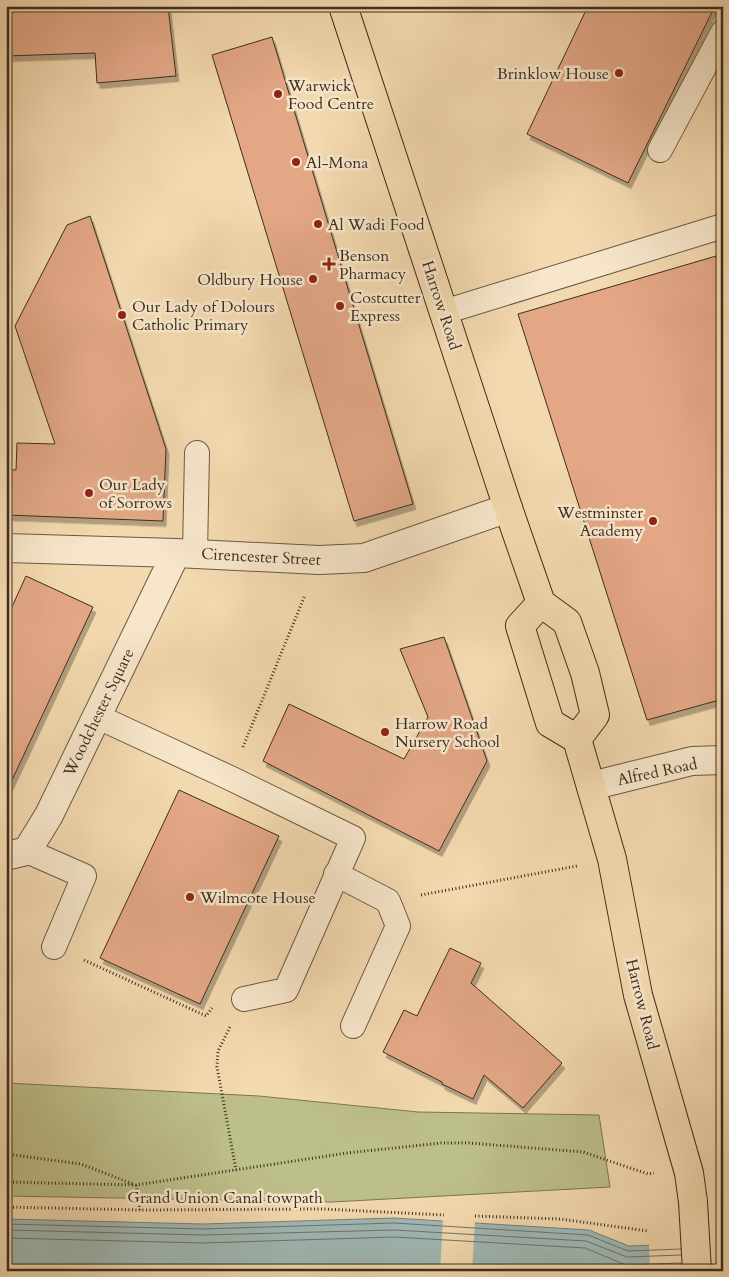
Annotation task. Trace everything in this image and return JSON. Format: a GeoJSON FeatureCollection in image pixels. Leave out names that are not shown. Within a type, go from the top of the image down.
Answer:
{"type":"FeatureCollection","features":[{"type":"Feature","properties":{"kind":"main road","name":"Harrow Road"},"geometry":{"type":"LineString","coordinates":[[343,6],[541,603]]}},
{"type":"Feature","properties":{"kind":"main road"},"geometry":{"type":"LineString","coordinates":[[541,603],[567,622],[585,673],[595,715],[576,739],[550,723],[520,626],[541,603]]}},
{"type":"Feature","properties":{"kind":"main road","name":"Harrow Road"},"geometry":{"type":"LineString","coordinates":[[576,739],[612,859],[638,995],[689,1173],[693,1202],[697,1271]]}},
{"type":"Feature","properties":{"kind":"street","name":"Cirencester Street"},"geometry":{"type":"LineString","coordinates":[[6,548],[185,553],[320,560],[364,558],[508,508]]}},
{"type":"Feature","properties":{"kind":"street","name":"Woodchester Square"},"geometry":{"type":"LineString","coordinates":[[17,853],[49,815],[96,716],[185,553]]}},
{"type":"Feature","properties":{"kind":"street","name":"Alfred Road"},"geometry":{"type":"LineString","coordinates":[[591,786],[692,761],[723,760]]}},
{"type":"Feature","properties":{"kind":"lane"},"geometry":{"type":"LineString","coordinates":[[660,150],[723,32]]}},
{"type":"Feature","properties":{"kind":"lane"},"geometry":{"type":"LineString","coordinates":[[444,312],[723,226]]}},
{"type":"Feature","properties":{"kind":"lane"},"geometry":{"type":"LineString","coordinates":[[185,553],[197,453]]}},
{"type":"Feature","properties":{"kind":"lane"},"geometry":{"type":"LineString","coordinates":[[96,716],[353,838],[286,990],[244,999]]}},
{"type":"Feature","properties":{"kind":"lane"},"geometry":{"type":"LineString","coordinates":[[17,853],[84,876],[54,947]]}},
{"type":"Feature","properties":{"kind":"lane"},"geometry":{"type":"LineString","coordinates":[[336,874],[388,901],[398,926],[353,1026]]}},
{"type":"Feature","properties":{"kind":"path"},"geometry":{"type":"LineString","coordinates":[[230,778],[320,560]]}},
{"type":"Feature","properties":{"kind":"path"},"geometry":{"type":"LineString","coordinates":[[388,901],[612,859]]}},
{"type":"Feature","properties":{"kind":"path"},"geometry":{"type":"LineString","coordinates":[[54,947],[206,1016],[223,992],[244,999]]}},
{"type":"Feature","properties":{"kind":"path"},"geometry":{"type":"LineString","coordinates":[[218,1051],[217,1067],[236,1170]]}},
{"type":"Feature","properties":{"kind":"path"},"geometry":{"type":"LineString","coordinates":[[6,1182],[136,1185],[347,1153],[441,1143],[469,1142],[583,1152],[648,1174],[689,1173]]}},
{"type":"Feature","properties":{"kind":"path"},"geometry":{"type":"LineString","coordinates":[[6,1154],[82,1164],[136,1185]]}},
{"type":"Feature","properties":{"kind":"path"},"geometry":{"type":"LineString","coordinates":[[136,1185],[140,1210]]}},
{"type":"Feature","properties":{"kind":"path","name":"Grand Union Canal towpath"},"geometry":{"type":"LineString","coordinates":[[6,1207],[140,1210],[323,1209],[444,1215]]}},
{"type":"Feature","properties":{"kind":"path"},"geometry":{"type":"LineString","coordinates":[[476,1216],[560,1219],[648,1230]]}},
{"type":"Feature","properties":{"kind":"green space"},"geometry":{"type":"Polygon","coordinates":[[[6,1083],[259,1096],[418,1112],[599,1115],[610,1187],[332,1202],[6,1196],[6,1083]]]}},
{"type":"Feature","properties":{"kind":"water"},"geometry":{"type":"Polygon","coordinates":[[[394,1218],[589,1230],[629,1246],[723,1243],[723,1271],[6,1271],[6,1219],[203,1224],[394,1218]]]}},
{"type":"Feature","properties":{"kind":"pier"},"geometry":{"type":"Polygon","coordinates":[[[443,1219],[475,1221],[472,1271],[440,1271],[443,1219]]]}},
{"type":"Feature","properties":{"kind":"pier"},"geometry":{"type":"Polygon","coordinates":[[[723,1240],[723,1271],[650,1271],[649,1243],[723,1240]]]}},
{"type":"Feature","properties":{"kind":"building"},"geometry":{"type":"Polygon","coordinates":[[[6,6],[168,6],[176,76],[97,83],[95,53],[6,56],[6,6]]]}},
{"type":"Feature","properties":{"kind":"building","name":"Brinklow House"},"geometry":{"type":"Polygon","coordinates":[[[588,6],[715,6],[628,183],[527,134],[588,6]]]}},
{"type":"Feature","properties":{"kind":"building","name":"Oldbury House"},"geometry":{"type":"Polygon","coordinates":[[[272,37],[413,504],[354,521],[212,55],[272,37]]]}},
{"type":"Feature","properties":{"kind":"building"},"geometry":{"type":"Polygon","coordinates":[[[90,216],[166,449],[163,521],[6,515],[6,469],[16,470],[17,443],[55,444],[15,326],[67,225],[90,216]]]}},
{"type":"Feature","properties":{"kind":"building","name":"Westminster Academy"},"geometry":{"type":"Polygon","coordinates":[[[723,254],[723,699],[647,720],[518,314],[723,254]]]}},
{"type":"Feature","properties":{"kind":"building"},"geometry":{"type":"Polygon","coordinates":[[[26,576],[93,607],[6,793],[6,620],[26,576]]]}},
{"type":"Feature","properties":{"kind":"building"},"geometry":{"type":"Polygon","coordinates":[[[444,637],[487,761],[439,851],[263,761],[289,704],[404,759],[428,717],[400,649],[444,637]]]}},
{"type":"Feature","properties":{"kind":"building","name":"Wilmcote House"},"geometry":{"type":"Polygon","coordinates":[[[179,790],[279,836],[200,1004],[100,958],[179,790]]]}},
{"type":"Feature","properties":{"kind":"building"},"geometry":{"type":"Polygon","coordinates":[[[450,948],[481,963],[471,983],[562,1063],[523,1108],[484,1075],[473,1099],[383,1052],[404,1010],[417,1016],[450,948]]]}},
{"type":"Feature","properties":{"kind":"place","name":"Brinklow House"},"geometry":{"type":"Point","coordinates":[619,73]}},
{"type":"Feature","properties":{"kind":"place","name":"Warwick Food Centre"},"geometry":{"type":"Point","coordinates":[278,94]}},
{"type":"Feature","properties":{"kind":"place","name":"Al-Mona"},"geometry":{"type":"Point","coordinates":[296,162]}},
{"type":"Feature","properties":{"kind":"place","name":"Al Wadi Food"},"geometry":{"type":"Point","coordinates":[318,224]}},
{"type":"Feature","properties":{"kind":"place","name":"Benson Pharmacy"},"geometry":{"type":"Point","coordinates":[329,264]}},
{"type":"Feature","properties":{"kind":"place","name":"Oldbury House"},"geometry":{"type":"Point","coordinates":[313,279]}},
{"type":"Feature","properties":{"kind":"place","name":"Costcutter Express"},"geometry":{"type":"Point","coordinates":[340,306]}},
{"type":"Feature","properties":{"kind":"place","name":"Our Lady of Dolours Catholic Primary"},"geometry":{"type":"Point","coordinates":[122,315]}},
{"type":"Feature","properties":{"kind":"place","name":"Our Lady of Sorrows"},"geometry":{"type":"Point","coordinates":[89,493]}},
{"type":"Feature","properties":{"kind":"place","name":"Westminster Academy"},"geometry":{"type":"Point","coordinates":[653,521]}},
{"type":"Feature","properties":{"kind":"place","name":"Harrow Road Nursery School"},"geometry":{"type":"Point","coordinates":[385,732]}},
{"type":"Feature","properties":{"kind":"place","name":"Wilmcote House"},"geometry":{"type":"Point","coordinates":[190,897]}}]}
